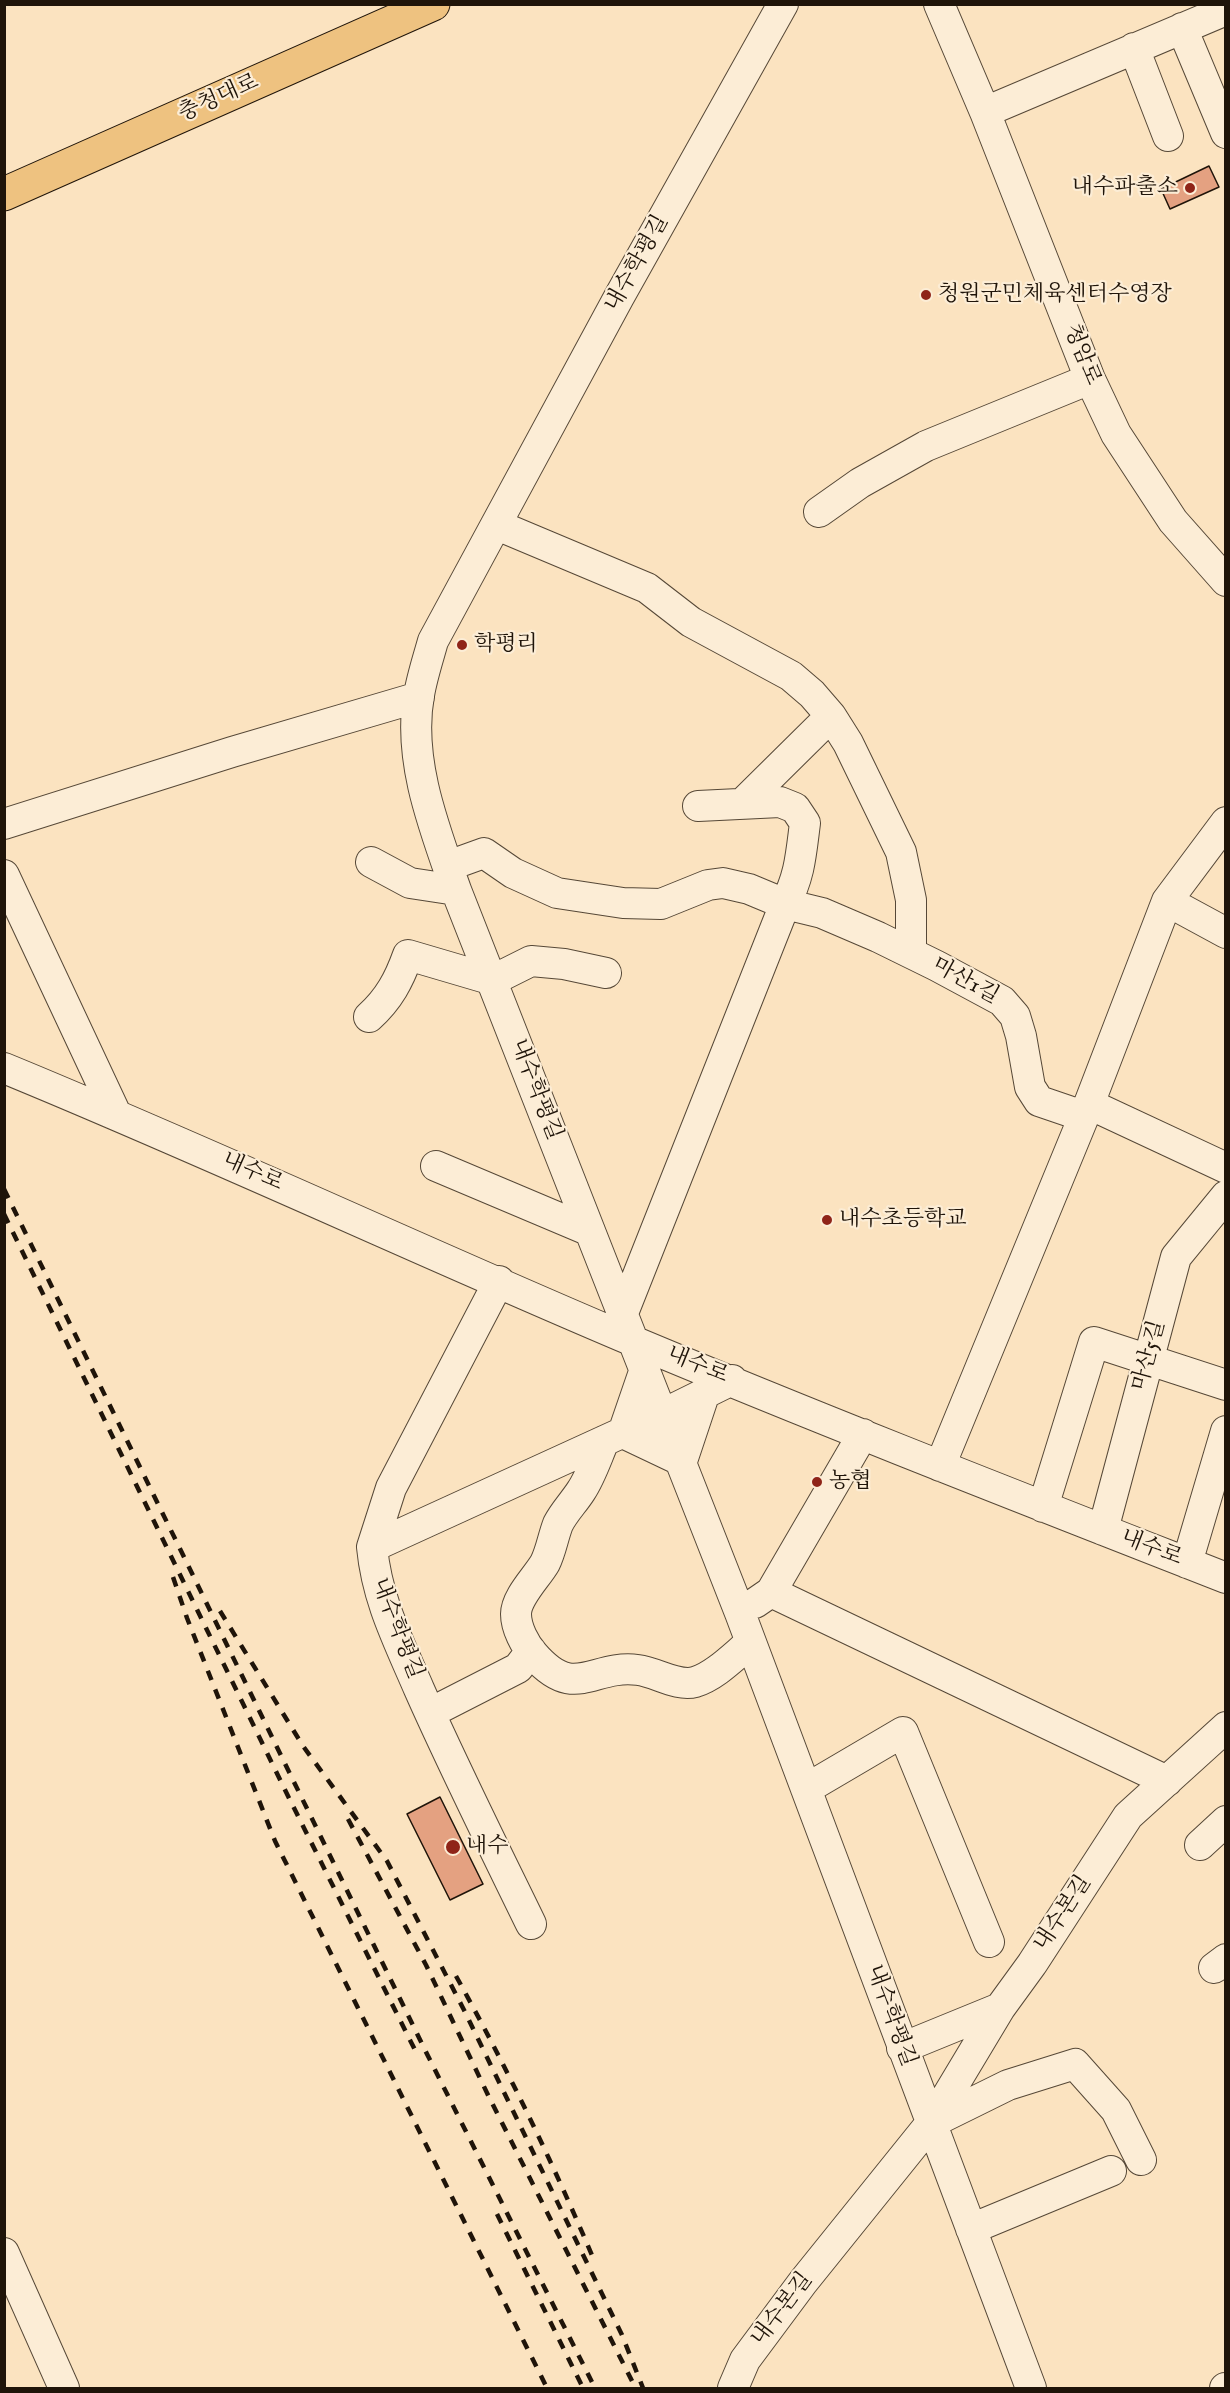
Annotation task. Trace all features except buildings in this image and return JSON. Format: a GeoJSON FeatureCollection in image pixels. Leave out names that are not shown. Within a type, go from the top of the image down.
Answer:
{"type":"FeatureCollection","features":[{"type":"Feature","properties":{"kind":"main road","name":"충청대로"},"geometry":{"type":"LineString","coordinates":[[4,168],[381,4]]}},
{"type":"Feature","properties":{"kind":"main road","name":"충청대로"},"geometry":{"type":"LineString","coordinates":[[4,194],[433,4]]}},
{"type":"Feature","properties":{"kind":"street","name":"내수학평길"},"geometry":{"type":"LineString","coordinates":[[783,4],[619,297],[497,525],[449,608],[433,641],[418,697],[417,752],[424,786],[452,878],[740,1613],[1031,2388]]}},
{"type":"Feature","properties":{"kind":"street","name":"청암로"},"geometry":{"type":"LineString","coordinates":[[939,4],[985,112],[1090,379],[1116,434],[1173,521],[1226,581]]}},
{"type":"Feature","properties":{"kind":"street"},"geometry":{"type":"LineString","coordinates":[[985,112],[1226,10]]}},
{"type":"Feature","properties":{"kind":"street"},"geometry":{"type":"LineString","coordinates":[[1182,28],[1226,133]]}},
{"type":"Feature","properties":{"kind":"street"},"geometry":{"type":"LineString","coordinates":[[1134,48],[1168,136]]}},
{"type":"Feature","properties":{"kind":"street"},"geometry":{"type":"LineString","coordinates":[[819,512],[860,483],[926,446],[1090,379]]}},
{"type":"Feature","properties":{"kind":"street"},"geometry":{"type":"LineString","coordinates":[[497,525],[647,588],[691,622],[791,676],[812,694],[831,716],[848,743],[901,852],[911,900],[911,953]]}},
{"type":"Feature","properties":{"kind":"street"},"geometry":{"type":"LineString","coordinates":[[4,824],[232,752],[418,697]]}},
{"type":"Feature","properties":{"kind":"street"},"geometry":{"type":"LineString","coordinates":[[744,802],[831,716]]}},
{"type":"Feature","properties":{"kind":"street"},"geometry":{"type":"LineString","coordinates":[[628,1327],[786,904],[796,883],[805,823],[795,808],[780,802],[698,806]]}},
{"type":"Feature","properties":{"kind":"street"},"geometry":{"type":"LineString","coordinates":[[940,1466],[1086,1110],[1167,901],[1226,822]]}},
{"type":"Feature","properties":{"kind":"street"},"geometry":{"type":"LineString","coordinates":[[371,862],[410,883],[452,878],[484,853],[513,873],[557,893],[623,903],[661,904],[708,885],[723,883],[786,904]]}},
{"type":"Feature","properties":{"kind":"street"},"geometry":{"type":"LineString","coordinates":[[4,875],[116,1114]]}},
{"type":"Feature","properties":{"kind":"street"},"geometry":{"type":"LineString","coordinates":[[1167,901],[1226,933]]}},
{"type":"Feature","properties":{"kind":"street","name":"마산1길"},"geometry":{"type":"LineString","coordinates":[[786,904],[822,913],[911,953],[1002,1001],[1015,1016],[1022,1036],[1030,1087],[1039,1101],[1086,1110]]}},
{"type":"Feature","properties":{"kind":"street"},"geometry":{"type":"LineString","coordinates":[[369,1017],[384,1004],[395,987],[408,955],[493,980],[531,961],[564,963],[606,973]]}},
{"type":"Feature","properties":{"kind":"street","name":"내수로"},"geometry":{"type":"LineString","coordinates":[[4,1068],[116,1114],[499,1281],[628,1327],[732,1380],[940,1466],[1226,1578]]}},
{"type":"Feature","properties":{"kind":"street"},"geometry":{"type":"LineString","coordinates":[[1086,1110],[1226,1168]]}},
{"type":"Feature","properties":{"kind":"street"},"geometry":{"type":"LineString","coordinates":[[436,1166],[590,1231]]}},
{"type":"Feature","properties":{"kind":"street","name":"마산5길"},"geometry":{"type":"LineString","coordinates":[[1103,1530],[1176,1257],[1226,1196]]}},
{"type":"Feature","properties":{"kind":"street"},"geometry":{"type":"LineString","coordinates":[[372,1547],[391,1488],[499,1281]]}},
{"type":"Feature","properties":{"kind":"street"},"geometry":{"type":"LineString","coordinates":[[1043,1507],[1094,1342],[1226,1385]]}},
{"type":"Feature","properties":{"kind":"street"},"geometry":{"type":"LineString","coordinates":[[645,1369],[613,1437],[559,1523],[545,1563],[527,1588],[516,1612],[519,1630],[543,1666],[560,1677],[573,1680],[635,1669],[682,1683],[694,1683],[707,1677],[750,1643]]}},
{"type":"Feature","properties":{"kind":"street","name":"내수학평길"},"geometry":{"type":"LineString","coordinates":[[531,1924],[430,1713],[382,1603],[374,1571],[372,1547],[704,1395],[732,1380]]}},
{"type":"Feature","properties":{"kind":"street"},"geometry":{"type":"LineString","coordinates":[[613,1437],[681,1461],[704,1395]]}},
{"type":"Feature","properties":{"kind":"street"},"geometry":{"type":"LineString","coordinates":[[1187,1563],[1226,1431]]}},
{"type":"Feature","properties":{"kind":"street"},"geometry":{"type":"LineString","coordinates":[[740,1613],[771,1592],[863,1434]]}},
{"type":"Feature","properties":{"kind":"street"},"geometry":{"type":"LineString","coordinates":[[771,1592],[1167,1781]]}},
{"type":"Feature","properties":{"kind":"street"},"geometry":{"type":"LineString","coordinates":[[430,1713],[518,1668],[531,1651]]}},
{"type":"Feature","properties":{"kind":"street","name":"내수본길"},"geometry":{"type":"LineString","coordinates":[[735,2387],[745,2360],[796,2291],[931,2123],[1000,2008],[1032,1964],[1128,1816],[1226,1727]]}},
{"type":"Feature","properties":{"kind":"street"},"geometry":{"type":"LineString","coordinates":[[806,1789],[903,1732],[989,1942]]}},
{"type":"Feature","properties":{"kind":"street"},"geometry":{"type":"LineString","coordinates":[[1200,1845],[1226,1821]]}},
{"type":"Feature","properties":{"kind":"street"},"geometry":{"type":"LineString","coordinates":[[902,2048],[1000,2008]]}},
{"type":"Feature","properties":{"kind":"street","name":"내수본길"},"geometry":{"type":"LineString","coordinates":[[931,2123],[1008,2085],[1075,2064],[1116,2110],[1141,2160]]}},
{"type":"Feature","properties":{"kind":"street"},"geometry":{"type":"LineString","coordinates":[[971,2229],[1111,2171]]}},
{"type":"Feature","properties":{"kind":"street"},"geometry":{"type":"LineString","coordinates":[[4,2253],[63,2388]]}},
{"type":"Feature","properties":{"kind":"railway"},"geometry":{"type":"LineString","coordinates":[[4,1189],[428,2056],[595,2388]]}},
{"type":"Feature","properties":{"kind":"railway"},"geometry":{"type":"LineString","coordinates":[[4,1214],[290,1800],[415,2050]]}},
{"type":"Feature","properties":{"kind":"railway"},"geometry":{"type":"LineString","coordinates":[[173,1577],[275,1841],[547,2388]]}},
{"type":"Feature","properties":{"kind":"railway"},"geometry":{"type":"LineString","coordinates":[[220,1611],[303,1746],[387,1861],[464,2010],[622,2335],[643,2388]]}},
{"type":"Feature","properties":{"kind":"railway"},"geometry":{"type":"LineString","coordinates":[[348,1819],[426,1965],[488,2095],[632,2381]]}},
{"type":"Feature","properties":{"kind":"railway"},"geometry":{"type":"LineString","coordinates":[[456,1976],[529,2116],[594,2260]]}},
{"type":"Feature","properties":{"kind":"railway"},"geometry":{"type":"LineString","coordinates":[[497,2214],[583,2388]]}},
{"type":"Feature","properties":{"kind":"place","name":"내수파출소"},"geometry":{"type":"Point","coordinates":[1190,188]}},
{"type":"Feature","properties":{"kind":"place","name":"청원군민체육센터수영장"},"geometry":{"type":"Point","coordinates":[926,295]}},
{"type":"Feature","properties":{"kind":"place","name":"학평리"},"geometry":{"type":"Point","coordinates":[462,645]}},
{"type":"Feature","properties":{"kind":"place","name":"내수초등학교"},"geometry":{"type":"Point","coordinates":[827,1220]}},
{"type":"Feature","properties":{"kind":"place","name":"농협"},"geometry":{"type":"Point","coordinates":[817,1482]}},
{"type":"Feature","properties":{"kind":"place","name":"내수"},"geometry":{"type":"Point","coordinates":[453,1847]}}]}
